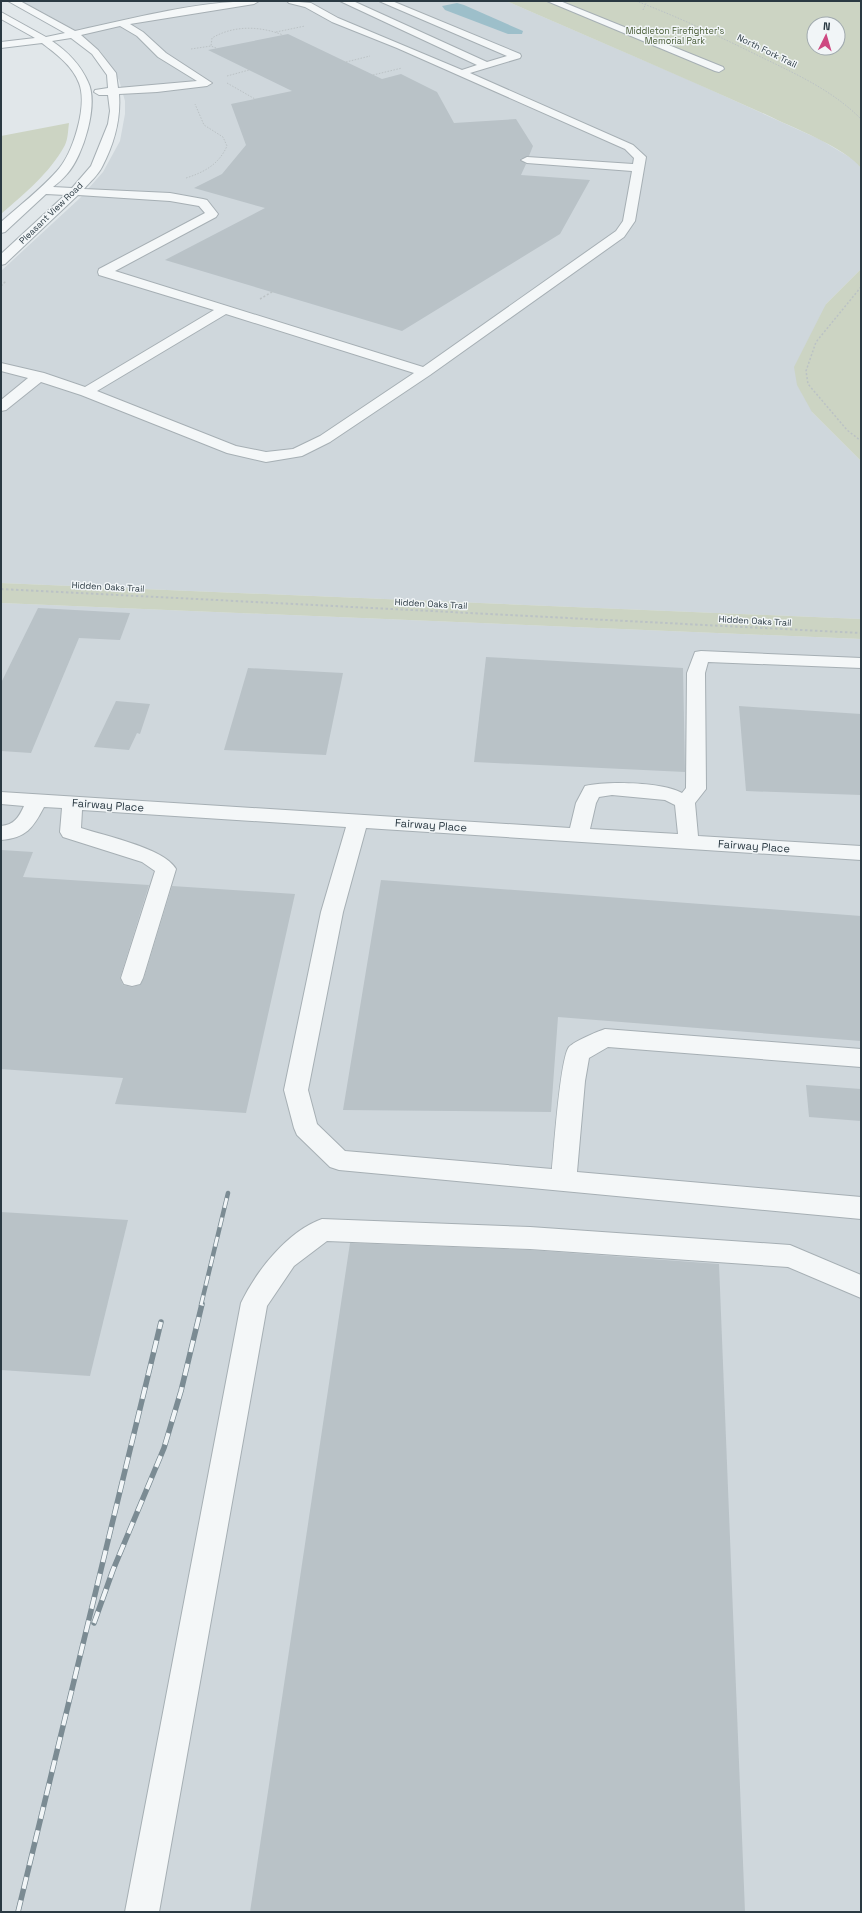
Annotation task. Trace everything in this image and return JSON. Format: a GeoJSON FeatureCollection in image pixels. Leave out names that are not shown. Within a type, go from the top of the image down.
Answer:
{"type":"FeatureCollection","features":[{"type":"Feature","properties":{"kind":"street","name":"Pleasant View Road"},"geometry":{"type":"LineString","coordinates":[[1,261],[76,191],[96,167],[113,124],[115,111],[112,75],[95,52],[74,35],[13,1]]}},
{"type":"Feature","properties":{"kind":"street"},"geometry":{"type":"LineString","coordinates":[[1,45],[74,35],[122,23],[254,1]]}},
{"type":"Feature","properties":{"kind":"street"},"geometry":{"type":"LineString","coordinates":[[1,367],[39,376],[86,392],[232,450],[266,457],[297,453],[324,439],[425,372],[620,234],[629,221],[640,157],[629,147],[400,46],[335,20],[308,5],[292,1]]}},
{"type":"Feature","properties":{"kind":"street"},"geometry":{"type":"LineString","coordinates":[[345,1],[486,65]]}},
{"type":"Feature","properties":{"kind":"street"},"geometry":{"type":"LineString","coordinates":[[384,1],[516,56],[461,73]]}},
{"type":"Feature","properties":{"kind":"street"},"geometry":{"type":"LineString","coordinates":[[552,1],[720,69]]}},
{"type":"Feature","properties":{"kind":"street"},"geometry":{"type":"LineString","coordinates":[[308,5],[321,2]]}},
{"type":"Feature","properties":{"kind":"street","name":"Pleasant View Road"},"geometry":{"type":"LineString","coordinates":[[1,15],[43,40],[66,56],[84,83],[87,112],[80,140],[63,172],[1,229]]}},
{"type":"Feature","properties":{"kind":"street"},"geometry":{"type":"LineString","coordinates":[[86,92],[113,91],[168,93],[207,83],[162,55],[140,34],[122,23]]}},
{"type":"Feature","properties":{"kind":"street"},"geometry":{"type":"LineString","coordinates":[[621,29],[639,24]]}},
{"type":"Feature","properties":{"kind":"street"},"geometry":{"type":"LineString","coordinates":[[400,46],[460,32]]}},
{"type":"Feature","properties":{"kind":"street"},"geometry":{"type":"LineString","coordinates":[[528,160],[638,168]]}},
{"type":"Feature","properties":{"kind":"street"},"geometry":{"type":"LineString","coordinates":[[44,190],[170,197],[203,202],[212,214],[104,272],[425,372]]}},
{"type":"Feature","properties":{"kind":"street"},"geometry":{"type":"LineString","coordinates":[[86,392],[224,310]]}},
{"type":"Feature","properties":{"kind":"street"},"geometry":{"type":"LineString","coordinates":[[1,407],[39,376]]}},
{"type":"Feature","properties":{"kind":"street"},"geometry":{"type":"LineString","coordinates":[[684,802],[696,789],[696,673],[701,656],[861,663]]}},
{"type":"Feature","properties":{"kind":"street"},"geometry":{"type":"LineString","coordinates":[[579,835],[586,803],[592,791],[612,789],[669,794],[684,802],[687,816],[688,842]]}},
{"type":"Feature","properties":{"kind":"street","name":"Fairway Place"},"geometry":{"type":"LineString","coordinates":[[1,798],[861,853]]}},
{"type":"Feature","properties":{"kind":"street"},"geometry":{"type":"LineString","coordinates":[[1,834],[11,833],[23,827],[37,801]]}},
{"type":"Feature","properties":{"kind":"street"},"geometry":{"type":"LineString","coordinates":[[73,803],[70,832],[149,856],[166,869],[132,978]]}},
{"type":"Feature","properties":{"kind":"street"},"geometry":{"type":"LineString","coordinates":[[358,821],[332,912],[296,1090],[302,1108],[306,1128],[339,1160],[564,1179],[861,1208]]}},
{"type":"Feature","properties":{"kind":"street"},"geometry":{"type":"LineString","coordinates":[[564,1179],[573,1081],[578,1053],[605,1038],[861,1058]]}},
{"type":"Feature","properties":{"kind":"street"},"geometry":{"type":"LineString","coordinates":[[142,1912],[254,1303],[285,1258],[322,1230],[530,1238],[790,1256],[861,1287]]}},
{"type":"Feature","properties":{"kind":"path","name":"North Fork Trail"},"geometry":{"type":"LineString","coordinates":[[636,1],[698,25],[801,76],[850,106],[861,119]]}},
{"type":"Feature","properties":{"kind":"path"},"geometry":{"type":"LineString","coordinates":[[644,10],[647,1]]}},
{"type":"Feature","properties":{"kind":"path"},"geometry":{"type":"LineString","coordinates":[[216,48],[211,46],[212,38],[216,35],[231,31],[258,29],[276,32],[283,35]]}},
{"type":"Feature","properties":{"kind":"path"},"geometry":{"type":"LineString","coordinates":[[346,62],[374,55]]}},
{"type":"Feature","properties":{"kind":"path"},"geometry":{"type":"LineString","coordinates":[[223,80],[231,74],[249,70]]}},
{"type":"Feature","properties":{"kind":"path"},"geometry":{"type":"LineString","coordinates":[[225,82],[255,99]]}},
{"type":"Feature","properties":{"kind":"path"},"geometry":{"type":"LineString","coordinates":[[180,180],[199,174],[214,165],[228,146],[223,137],[204,125],[195,104]]}},
{"type":"Feature","properties":{"kind":"path"},"geometry":{"type":"LineString","coordinates":[[861,287],[816,342],[806,371],[808,384],[847,430],[861,441]]}},
{"type":"Feature","properties":{"kind":"path","name":"Hidden Oaks Trail"},"geometry":{"type":"LineString","coordinates":[[1,589],[861,633]]}},
{"type":"Feature","properties":{"kind":"shaded area"},"geometry":{"type":"Polygon","coordinates":[[[22,1],[506,1],[689,80],[821,140],[856,161],[861,168],[861,269],[826,304],[812,412],[861,461],[861,619],[1,583],[1,271],[80,198],[103,172],[120,141],[125,114],[125,101],[119,80],[101,52],[75,30],[22,1]]]}},
{"type":"Feature","properties":{"kind":"shaded area"},"geometry":{"type":"Polygon","coordinates":[[[1,603],[861,639],[861,1912],[1,1912],[1,603]]]}},
{"type":"Feature","properties":{"kind":"green space","name":"Middleton Firefighter's Memorial Park"},"geometry":{"type":"Polygon","coordinates":[[[506,1],[861,1],[861,168],[854,160],[831,146],[702,86],[506,1]]]}},
{"type":"Feature","properties":{"kind":"green space"},"geometry":{"type":"Polygon","coordinates":[[[69,123],[66,143],[52,165],[19,199],[1,214],[1,136],[69,123]]]}},
{"type":"Feature","properties":{"kind":"green space"},"geometry":{"type":"Polygon","coordinates":[[[861,269],[861,461],[812,412],[797,385],[794,367],[826,304],[861,269]]]}},
{"type":"Feature","properties":{"kind":"green space"},"geometry":{"type":"Polygon","coordinates":[[[1,583],[861,619],[861,639],[1,603],[1,583]]]}},
{"type":"Feature","properties":{"kind":"water"},"geometry":{"type":"Polygon","coordinates":[[[457,3],[523,31],[522,34],[508,34],[445,10],[442,6],[457,3]]]}},
{"type":"Feature","properties":{"kind":"building"},"geometry":{"type":"Polygon","coordinates":[[[288,34],[382,79],[401,74],[437,92],[454,123],[516,119],[533,146],[529,156],[520,159],[526,164],[521,175],[590,180],[560,234],[402,331],[165,260],[265,208],[194,188],[222,174],[246,145],[231,104],[292,91],[208,50],[288,34]]]}},
{"type":"Feature","properties":{"kind":"building"},"geometry":{"type":"Polygon","coordinates":[[[38,608],[130,613],[120,640],[79,638],[31,753],[1,751],[1,683],[38,608]]]}},
{"type":"Feature","properties":{"kind":"building"},"geometry":{"type":"Polygon","coordinates":[[[486,657],[683,668],[685,772],[474,762],[486,657]]]}},
{"type":"Feature","properties":{"kind":"building"},"geometry":{"type":"Polygon","coordinates":[[[248,668],[343,673],[326,755],[224,750],[248,668]]]}},
{"type":"Feature","properties":{"kind":"building"},"geometry":{"type":"Polygon","coordinates":[[[116,701],[150,704],[140,734],[137,733],[129,750],[94,747],[116,701]]]}},
{"type":"Feature","properties":{"kind":"building"},"geometry":{"type":"Polygon","coordinates":[[[739,706],[861,714],[861,795],[746,791],[739,706]]]}},
{"type":"Feature","properties":{"kind":"building"},"geometry":{"type":"Polygon","coordinates":[[[1,850],[33,852],[23,877],[149,885],[120,978],[123,985],[132,987],[140,985],[144,978],[172,886],[295,894],[246,1113],[115,1104],[123,1078],[1,1069],[1,850]]]}},
{"type":"Feature","properties":{"kind":"building"},"geometry":{"type":"Polygon","coordinates":[[[381,880],[861,916],[861,1041],[558,1017],[551,1112],[343,1110],[381,880]]]}},
{"type":"Feature","properties":{"kind":"building"},"geometry":{"type":"Polygon","coordinates":[[[806,1085],[861,1089],[861,1121],[809,1117],[806,1085]]]}},
{"type":"Feature","properties":{"kind":"building"},"geometry":{"type":"Polygon","coordinates":[[[1,1212],[128,1220],[90,1376],[1,1370],[1,1212]]]}},
{"type":"Feature","properties":{"kind":"building"},"geometry":{"type":"Polygon","coordinates":[[[350,1243],[530,1250],[719,1264],[745,1912],[250,1912],[350,1243]]]}},
{"type":"Feature","properties":{"kind":"railway"},"geometry":{"type":"LineString","coordinates":[[201,1305],[228,1193]]}},
{"type":"Feature","properties":{"kind":"railway"},"geometry":{"type":"LineString","coordinates":[[94,1623],[113,1570],[164,1448],[181,1391],[202,1304]]}},
{"type":"Feature","properties":{"kind":"railway"},"geometry":{"type":"LineString","coordinates":[[18,1912],[161,1322]]}}]}
